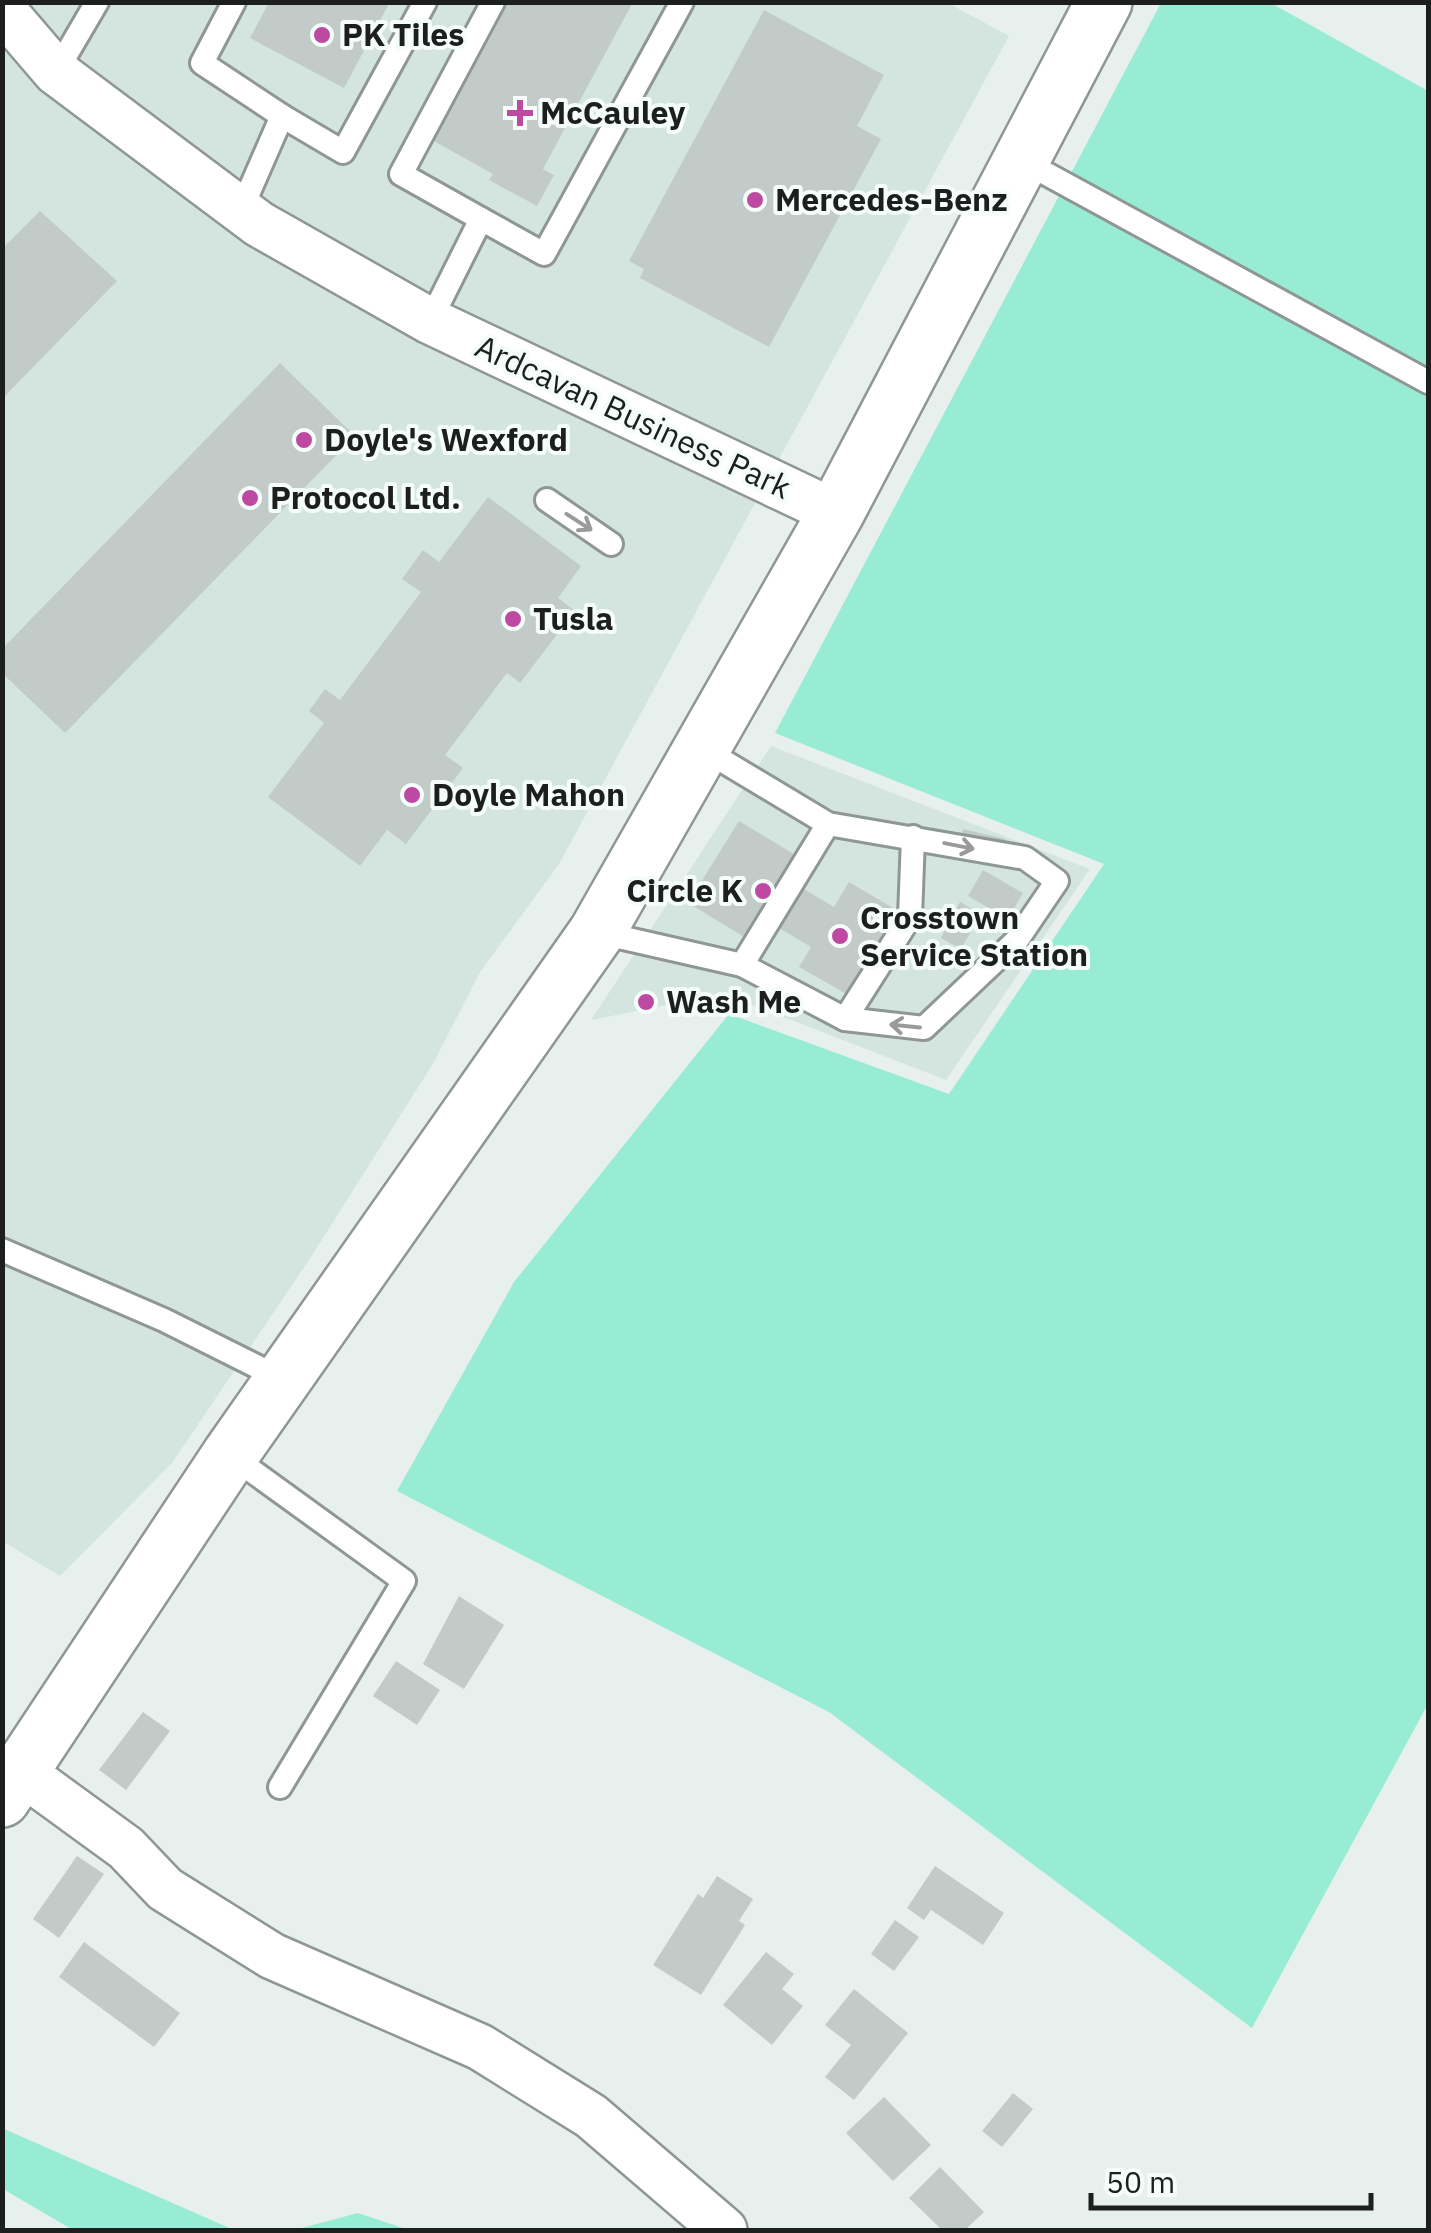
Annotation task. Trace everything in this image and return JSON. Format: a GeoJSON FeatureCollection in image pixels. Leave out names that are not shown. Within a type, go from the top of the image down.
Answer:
{"type":"FeatureCollection","features":[{"type":"Feature","properties":{"kind":"main road"},"geometry":{"type":"LineString","coordinates":[[13,1786],[282,1379],[598,932],[836,512],[1104,2]]}},
{"type":"Feature","properties":{"kind":"street","name":"Ardcavan Business Park"},"geometry":{"type":"LineString","coordinates":[[2,9],[56,72],[240,210],[430,321],[836,512]]}},
{"type":"Feature","properties":{"kind":"street"},"geometry":{"type":"LineString","coordinates":[[13,1786],[126,1848],[165,1889],[272,1956],[480,2048],[591,2116],[724,2230]]}},
{"type":"Feature","properties":{"kind":"lane"},"geometry":{"type":"LineString","coordinates":[[56,72],[97,2]]}},
{"type":"Feature","properties":{"kind":"lane"},"geometry":{"type":"LineString","coordinates":[[234,2],[202,63],[343,152],[425,2]]}},
{"type":"Feature","properties":{"kind":"lane"},"geometry":{"type":"LineString","coordinates":[[493,2],[402,174],[544,254],[682,2]]}},
{"type":"Feature","properties":{"kind":"lane"},"geometry":{"type":"LineString","coordinates":[[240,210],[282,116]]}},
{"type":"Feature","properties":{"kind":"lane"},"geometry":{"type":"LineString","coordinates":[[1021,160],[1428,382]]}},
{"type":"Feature","properties":{"kind":"lane"},"geometry":{"type":"LineString","coordinates":[[430,321],[481,220]]}},
{"type":"Feature","properties":{"kind":"lane"},"geometry":{"type":"LineString","coordinates":[[547,500],[610,544]]}},
{"type":"Feature","properties":{"kind":"lane"},"geometry":{"type":"LineString","coordinates":[[598,932],[742,965],[845,1019],[924,1028],[1017,940],[1057,881],[1025,858],[828,824],[703,749]]}},
{"type":"Feature","properties":{"kind":"lane"},"geometry":{"type":"LineString","coordinates":[[742,965],[828,824]]}},
{"type":"Feature","properties":{"kind":"lane"},"geometry":{"type":"LineString","coordinates":[[845,1019],[910,918],[913,837]]}},
{"type":"Feature","properties":{"kind":"lane"},"geometry":{"type":"LineString","coordinates":[[2,1250],[164,1320],[282,1379]]}},
{"type":"Feature","properties":{"kind":"lane"},"geometry":{"type":"LineString","coordinates":[[230,1455],[404,1581],[280,1787]]}},
{"type":"Feature","properties":{"kind":"shaded area"},"geometry":{"type":"Polygon","coordinates":[[[946,2],[1009,36],[559,864],[480,972],[434,1062],[311,1257],[172,1463],[60,1576],[2,1541],[2,3],[946,2]]]}},
{"type":"Feature","properties":{"kind":"shaded area"},"geometry":{"type":"Polygon","coordinates":[[[771,746],[1090,869],[946,1080],[724,994],[591,1020],[771,746]]]}},
{"type":"Feature","properties":{"kind":"green space"},"geometry":{"type":"Polygon","coordinates":[[[1161,3],[1271,3],[1428,91],[1428,1704],[1252,2028],[829,1712],[397,1491],[514,1282],[729,1014],[949,1094],[1104,864],[775,733],[1161,3]]]}},
{"type":"Feature","properties":{"kind":"green space"},"geometry":{"type":"Polygon","coordinates":[[[2,2128],[234,2230],[73,2230],[3,2189],[2,2128]]]}},
{"type":"Feature","properties":{"kind":"green space"},"geometry":{"type":"Polygon","coordinates":[[[358,2213],[409,2230],[294,2230],[358,2213]]]}},
{"type":"Feature","properties":{"kind":"building"},"geometry":{"type":"Polygon","coordinates":[[[269,2],[390,2],[344,88],[250,38],[269,2]]]}},
{"type":"Feature","properties":{"kind":"building"},"geometry":{"type":"Polygon","coordinates":[[[506,2],[633,2],[543,169],[554,175],[537,206],[489,180],[493,174],[432,140],[506,2]]]}},
{"type":"Feature","properties":{"kind":"building","name":"Mercedes-Benz"},"geometry":{"type":"Polygon","coordinates":[[[764,10],[884,75],[857,126],[881,139],[769,347],[640,278],[644,269],[629,261],[764,10]]]}},
{"type":"Feature","properties":{"kind":"building"},"geometry":{"type":"Polygon","coordinates":[[[40,211],[117,281],[2,399],[2,249],[40,211]]]}},
{"type":"Feature","properties":{"kind":"building"},"geometry":{"type":"Polygon","coordinates":[[[280,363],[355,436],[65,733],[2,673],[2,649],[280,363]]]}},
{"type":"Feature","properties":{"kind":"building"},"geometry":{"type":"Polygon","coordinates":[[[488,497],[581,566],[558,598],[575,611],[520,683],[507,673],[445,755],[463,768],[406,844],[387,830],[360,866],[268,797],[324,723],[309,711],[325,689],[340,700],[421,592],[402,579],[423,550],[439,562],[488,497]]]}},
{"type":"Feature","properties":{"kind":"building"},"geometry":{"type":"Polygon","coordinates":[[[739,821],[812,865],[799,886],[834,907],[849,882],[900,912],[850,996],[799,967],[811,947],[774,925],[761,947],[688,903],[739,821]]]}},
{"type":"Feature","properties":{"kind":"building"},"geometry":{"type":"Polygon","coordinates":[[[963,829],[1006,839],[999,865],[957,855],[963,829]]]}},
{"type":"Feature","properties":{"kind":"building"},"geometry":{"type":"Polygon","coordinates":[[[983,870],[1023,893],[1008,919],[968,896],[983,870]]]}},
{"type":"Feature","properties":{"kind":"building"},"geometry":{"type":"Polygon","coordinates":[[[960,902],[981,914],[961,949],[941,938],[960,902]]]}},
{"type":"Feature","properties":{"kind":"building"},"geometry":{"type":"Polygon","coordinates":[[[459,1596],[504,1625],[464,1689],[423,1664],[459,1596]]]}},
{"type":"Feature","properties":{"kind":"building"},"geometry":{"type":"Polygon","coordinates":[[[396,1661],[440,1690],[417,1725],[373,1696],[396,1661]]]}},
{"type":"Feature","properties":{"kind":"building"},"geometry":{"type":"Polygon","coordinates":[[[143,1712],[170,1731],[126,1790],[99,1770],[143,1712]]]}},
{"type":"Feature","properties":{"kind":"building"},"geometry":{"type":"Polygon","coordinates":[[[77,1856],[104,1874],[59,1938],[33,1919],[77,1856]]]}},
{"type":"Feature","properties":{"kind":"building"},"geometry":{"type":"Polygon","coordinates":[[[935,1866],[1004,1913],[983,1945],[931,1910],[924,1920],[907,1908],[935,1866]]]}},
{"type":"Feature","properties":{"kind":"building"},"geometry":{"type":"Polygon","coordinates":[[[717,1876],[753,1899],[739,1921],[745,1925],[701,1995],[653,1965],[698,1894],[703,1898],[717,1876]]]}},
{"type":"Feature","properties":{"kind":"building"},"geometry":{"type":"Polygon","coordinates":[[[895,1920],[919,1937],[894,1971],[871,1954],[895,1920]]]}},
{"type":"Feature","properties":{"kind":"building"},"geometry":{"type":"Polygon","coordinates":[[[84,1942],[180,2013],[154,2047],[59,1977],[84,1942]]]}},
{"type":"Feature","properties":{"kind":"building"},"geometry":{"type":"Polygon","coordinates":[[[766,1952],[794,1974],[782,1989],[803,2006],[772,2045],[723,2005],[766,1952]]]}},
{"type":"Feature","properties":{"kind":"building"},"geometry":{"type":"Polygon","coordinates":[[[854,1989],[908,2033],[854,2100],[825,2077],[851,2045],[825,2025],[854,1989]]]}},
{"type":"Feature","properties":{"kind":"building"},"geometry":{"type":"Polygon","coordinates":[[[1013,2093],[1033,2109],[1002,2147],[982,2131],[1013,2093]]]}},
{"type":"Feature","properties":{"kind":"building"},"geometry":{"type":"Polygon","coordinates":[[[884,2097],[931,2145],[893,2181],[846,2133],[884,2097]]]}},
{"type":"Feature","properties":{"kind":"building"},"geometry":{"type":"Polygon","coordinates":[[[940,2167],[984,2212],[965,2230],[942,2230],[909,2198],[940,2167]]]}},
{"type":"Feature","properties":{"kind":"place","name":"PK Tiles"},"geometry":{"type":"Point","coordinates":[322,35]}},
{"type":"Feature","properties":{"kind":"place","name":"McCauley"},"geometry":{"type":"Point","coordinates":[520,113]}},
{"type":"Feature","properties":{"kind":"place","name":"Mercedes-Benz"},"geometry":{"type":"Point","coordinates":[755,200]}},
{"type":"Feature","properties":{"kind":"place","name":"Doyle's Wexford"},"geometry":{"type":"Point","coordinates":[304,440]}},
{"type":"Feature","properties":{"kind":"place","name":"Protocol Ltd."},"geometry":{"type":"Point","coordinates":[250,498]}},
{"type":"Feature","properties":{"kind":"place","name":"Tusla"},"geometry":{"type":"Point","coordinates":[513,619]}},
{"type":"Feature","properties":{"kind":"place","name":"Doyle Mahon"},"geometry":{"type":"Point","coordinates":[412,795]}},
{"type":"Feature","properties":{"kind":"place","name":"Circle K"},"geometry":{"type":"Point","coordinates":[763,891]}},
{"type":"Feature","properties":{"kind":"place","name":"Crosstown Service Station"},"geometry":{"type":"Point","coordinates":[840,936]}},
{"type":"Feature","properties":{"kind":"place","name":"Wash Me"},"geometry":{"type":"Point","coordinates":[646,1002]}}]}
